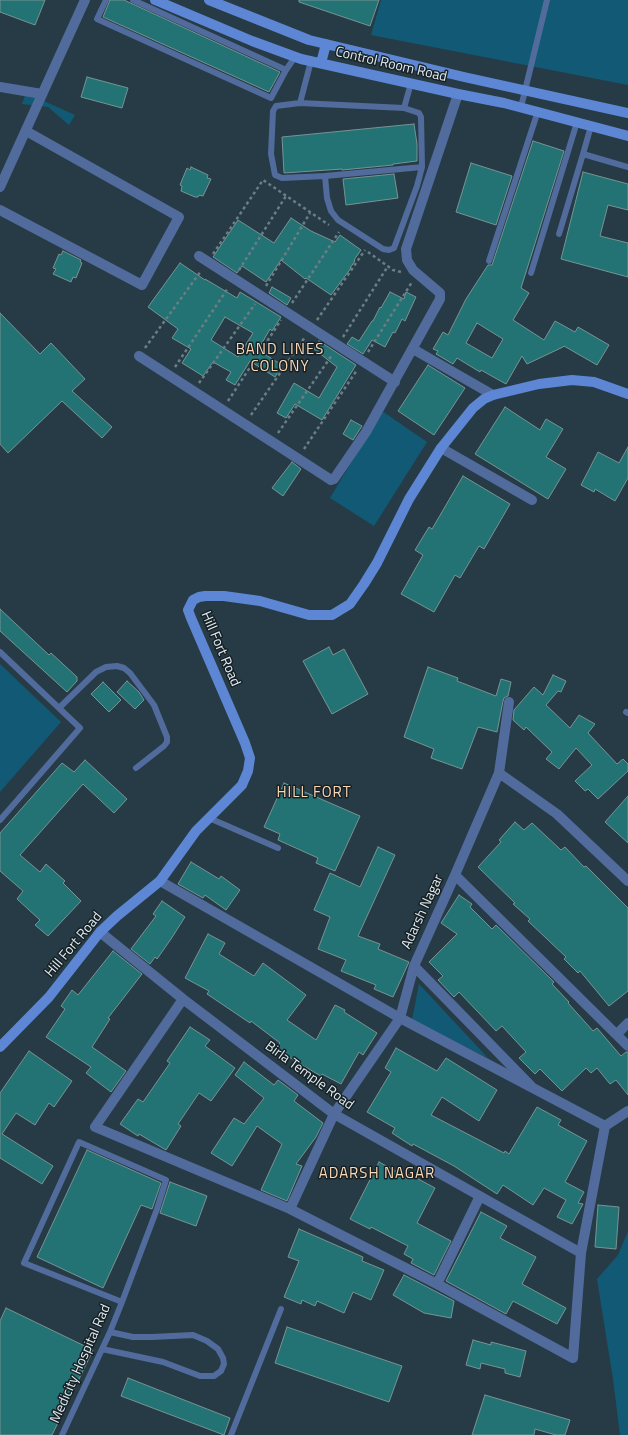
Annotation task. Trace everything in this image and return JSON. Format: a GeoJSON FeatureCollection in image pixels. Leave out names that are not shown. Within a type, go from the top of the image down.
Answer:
{"type":"FeatureCollection","features":[{"type":"Feature","properties":{"kind":"main road","name":"Control Room Road"},"geometry":{"type":"LineString","coordinates":[[155,0],[294,58],[521,107],[628,136]]}},
{"type":"Feature","properties":{"kind":"main road","name":"Control Room Road"},"geometry":{"type":"LineString","coordinates":[[208,0],[309,40],[525,91],[628,113]]}},
{"type":"Feature","properties":{"kind":"main road"},"geometry":{"type":"LineString","coordinates":[[314,63],[326,44]]}},
{"type":"Feature","properties":{"kind":"main road","name":"Hill Fort Road"},"geometry":{"type":"LineString","coordinates":[[0,1047],[49,997],[100,932],[160,881],[196,831],[242,786],[248,771],[250,758],[188,610],[193,600],[206,596],[224,596],[260,601],[309,615],[332,615],[350,604],[377,563],[409,499],[440,448],[473,408],[484,399],[493,395],[539,384],[572,380],[594,382],[628,394]]}},
{"type":"Feature","properties":{"kind":"street"},"geometry":{"type":"LineString","coordinates":[[0,187],[85,0]]}},
{"type":"Feature","properties":{"kind":"street"},"geometry":{"type":"LineString","coordinates":[[0,88],[42,94]]}},
{"type":"Feature","properties":{"kind":"street"},"geometry":{"type":"LineString","coordinates":[[139,356],[332,480],[334,479],[349,458],[395,382],[440,299],[440,293],[412,270],[407,260],[406,249],[458,94]]}},
{"type":"Feature","properties":{"kind":"street"},"geometry":{"type":"LineString","coordinates":[[0,210],[142,285],[179,217],[26,131]]}},
{"type":"Feature","properties":{"kind":"street"},"geometry":{"type":"LineString","coordinates":[[198,256],[395,382]]}},
{"type":"Feature","properties":{"kind":"street"},"geometry":{"type":"LineString","coordinates":[[413,349],[493,395]]}},
{"type":"Feature","properties":{"kind":"street"},"geometry":{"type":"LineString","coordinates":[[440,448],[532,500]]}},
{"type":"Feature","properties":{"kind":"street","name":"Adarsh Nagar"},"geometry":{"type":"LineString","coordinates":[[290,1209],[334,1114],[400,1018],[414,966],[499,773],[509,702]]}},
{"type":"Feature","properties":{"kind":"street"},"geometry":{"type":"LineString","coordinates":[[499,773],[557,814],[628,881]]}},
{"type":"Feature","properties":{"kind":"street"},"geometry":{"type":"LineString","coordinates":[[455,875],[628,1046]]}},
{"type":"Feature","properties":{"kind":"street"},"geometry":{"type":"LineString","coordinates":[[160,881],[400,1018],[605,1126]]}},
{"type":"Feature","properties":{"kind":"street","name":"Birla Temple Road"},"geometry":{"type":"LineString","coordinates":[[100,932],[183,999],[334,1114],[581,1253]]}},
{"type":"Feature","properties":{"kind":"street"},"geometry":{"type":"LineString","coordinates":[[414,966],[532,1088]]}},
{"type":"Feature","properties":{"kind":"street"},"geometry":{"type":"LineString","coordinates":[[183,999],[95,1128],[290,1209],[437,1284],[574,1358],[581,1253],[605,1126],[628,1111]]}},
{"type":"Feature","properties":{"kind":"street"},"geometry":{"type":"LineString","coordinates":[[617,1034],[628,1023]]}},
{"type":"Feature","properties":{"kind":"street"},"geometry":{"type":"LineString","coordinates":[[437,1284],[480,1196]]}},
{"type":"Feature","properties":{"kind":"lane"},"geometry":{"type":"LineString","coordinates":[[106,0],[97,19],[271,98],[294,58]]}},
{"type":"Feature","properties":{"kind":"lane"},"geometry":{"type":"LineString","coordinates":[[133,0],[286,70]]}},
{"type":"Feature","properties":{"kind":"lane"},"geometry":{"type":"LineString","coordinates":[[521,107],[547,0]]}},
{"type":"Feature","properties":{"kind":"lane"},"geometry":{"type":"LineString","coordinates":[[300,103],[314,63]]}},
{"type":"Feature","properties":{"kind":"lane"},"geometry":{"type":"LineString","coordinates":[[404,108],[411,84]]}},
{"type":"Feature","properties":{"kind":"lane"},"geometry":{"type":"LineString","coordinates":[[325,176],[327,198],[331,211],[338,220],[383,249],[388,250],[394,248],[418,186],[422,167],[421,117],[419,113],[404,108],[300,103],[276,106],[273,111],[271,154],[275,175],[282,178],[325,176],[422,167]]}},
{"type":"Feature","properties":{"kind":"lane"},"geometry":{"type":"LineString","coordinates":[[489,261],[538,111]]}},
{"type":"Feature","properties":{"kind":"lane"},"geometry":{"type":"LineString","coordinates":[[531,274],[576,122]]}},
{"type":"Feature","properties":{"kind":"lane"},"geometry":{"type":"LineString","coordinates":[[559,234],[591,126]]}},
{"type":"Feature","properties":{"kind":"lane"},"geometry":{"type":"LineString","coordinates":[[583,154],[628,167]]}},
{"type":"Feature","properties":{"kind":"lane"},"geometry":{"type":"LineString","coordinates":[[0,652],[80,728],[0,820]]}},
{"type":"Feature","properties":{"kind":"lane"},"geometry":{"type":"LineString","coordinates":[[59,708],[96,672],[106,667],[117,666],[124,668],[130,673],[154,705],[167,737],[167,742],[164,746],[136,768]]}},
{"type":"Feature","properties":{"kind":"lane"},"geometry":{"type":"LineString","coordinates":[[209,818],[278,848]]}},
{"type":"Feature","properties":{"kind":"lane","name":"Medicity Hospital Rad"},"geometry":{"type":"LineString","coordinates":[[62,1435],[110,1332],[122,1302],[157,1209],[166,1180],[79,1142],[24,1263],[122,1302]]}},
{"type":"Feature","properties":{"kind":"lane"},"geometry":{"type":"LineString","coordinates":[[232,1435],[281,1309]]}},
{"type":"Feature","properties":{"kind":"lane"},"geometry":{"type":"LineString","coordinates":[[102,1349],[163,1362],[200,1376],[214,1376],[220,1371],[224,1364],[223,1358],[218,1349],[193,1335],[133,1337],[110,1332]]}},
{"type":"Feature","properties":{"kind":"path"},"geometry":{"type":"LineString","coordinates":[[139,356],[208,262],[263,180],[344,236]]}},
{"type":"Feature","properties":{"kind":"path"},"geometry":{"type":"LineString","coordinates":[[360,247],[393,270],[401,272],[412,270]]}},
{"type":"Feature","properties":{"kind":"shaded area"},"geometry":{"type":"Polygon","coordinates":[[[381,0],[628,0],[628,85],[371,35],[381,0]]]}},
{"type":"Feature","properties":{"kind":"shaded area"},"geometry":{"type":"Polygon","coordinates":[[[26,93],[75,115],[69,125],[48,107],[22,104],[26,93]]]}},
{"type":"Feature","properties":{"kind":"shaded area"},"geometry":{"type":"Polygon","coordinates":[[[382,411],[427,442],[374,526],[330,498],[382,411]]]}},
{"type":"Feature","properties":{"kind":"shaded area"},"geometry":{"type":"Polygon","coordinates":[[[0,664],[61,722],[0,792],[0,664]]]}},
{"type":"Feature","properties":{"kind":"shaded area"},"geometry":{"type":"Polygon","coordinates":[[[419,984],[488,1058],[412,1020],[419,984]]]}},
{"type":"Feature","properties":{"kind":"shaded area"},"geometry":{"type":"Polygon","coordinates":[[[628,1231],[628,1435],[620,1435],[613,1379],[597,1279],[618,1255],[628,1231]]]}},
{"type":"Feature","properties":{"kind":"building"},"geometry":{"type":"Polygon","coordinates":[[[0,0],[45,0],[35,25],[0,12],[0,0]]]}},
{"type":"Feature","properties":{"kind":"building"},"geometry":{"type":"Polygon","coordinates":[[[110,0],[124,0],[280,72],[269,92],[103,17],[110,0]]]}},
{"type":"Feature","properties":{"kind":"building"},"geometry":{"type":"Polygon","coordinates":[[[299,0],[379,0],[370,26],[299,2],[299,0]]]}},
{"type":"Feature","properties":{"kind":"building"},"geometry":{"type":"Polygon","coordinates":[[[87,77],[128,88],[122,108],[81,97],[87,77]]]}},
{"type":"Feature","properties":{"kind":"building"},"geometry":{"type":"Polygon","coordinates":[[[414,124],[417,144],[417,161],[342,170],[284,173],[282,137],[414,124]]]}},
{"type":"Feature","properties":{"kind":"building"},"geometry":{"type":"Polygon","coordinates":[[[533,141],[564,151],[521,288],[529,293],[513,320],[544,340],[555,321],[575,332],[578,327],[609,345],[597,365],[564,346],[527,364],[522,356],[506,384],[481,370],[480,372],[457,358],[453,364],[436,354],[438,351],[433,349],[443,332],[448,335],[466,299],[488,265],[492,265],[533,141]],[[477,323],[466,343],[492,358],[503,339],[477,323]]]}},
{"type":"Feature","properties":{"kind":"building"},"geometry":{"type":"Polygon","coordinates":[[[471,163],[512,176],[496,225],[456,212],[471,163]]]}},
{"type":"Feature","properties":{"kind":"building"},"geometry":{"type":"Polygon","coordinates":[[[191,167],[208,175],[207,178],[211,179],[203,196],[199,195],[198,197],[195,197],[181,191],[182,186],[180,185],[187,168],[190,170],[191,167]]]}},
{"type":"Feature","properties":{"kind":"building"},"geometry":{"type":"Polygon","coordinates":[[[583,172],[628,184],[628,210],[608,205],[600,236],[628,243],[628,277],[561,259],[583,172]]]}},
{"type":"Feature","properties":{"kind":"building"},"geometry":{"type":"Polygon","coordinates":[[[394,174],[398,198],[346,205],[343,179],[394,174]]]}},
{"type":"Feature","properties":{"kind":"building"},"geometry":{"type":"Polygon","coordinates":[[[291,218],[311,231],[335,242],[340,235],[361,250],[354,260],[355,261],[351,268],[331,295],[306,278],[305,279],[281,260],[266,282],[242,266],[237,273],[213,257],[238,220],[274,243],[291,218]]]}},
{"type":"Feature","properties":{"kind":"building"},"geometry":{"type":"Polygon","coordinates":[[[63,251],[81,260],[80,262],[82,263],[76,278],[73,277],[71,282],[53,274],[56,269],[53,268],[59,254],[61,255],[63,251]]]}},
{"type":"Feature","properties":{"kind":"building"},"geometry":{"type":"Polygon","coordinates":[[[180,263],[205,280],[237,298],[240,292],[281,317],[272,331],[270,329],[258,350],[282,365],[275,377],[250,361],[235,385],[226,380],[231,372],[213,362],[203,376],[182,363],[191,349],[172,338],[178,329],[148,307],[180,263]],[[225,317],[211,340],[238,357],[253,333],[225,317]]]}},
{"type":"Feature","properties":{"kind":"building"},"geometry":{"type":"Polygon","coordinates":[[[272,287],[291,298],[287,305],[269,293],[272,287]]]}},
{"type":"Feature","properties":{"kind":"building"},"geometry":{"type":"Polygon","coordinates":[[[390,292],[404,299],[406,292],[416,297],[405,321],[402,319],[395,333],[393,332],[385,347],[372,340],[363,354],[347,344],[352,337],[359,341],[390,292]]]}},
{"type":"Feature","properties":{"kind":"building"},"geometry":{"type":"Polygon","coordinates":[[[0,313],[40,354],[51,343],[85,379],[72,391],[112,427],[102,438],[62,401],[8,453],[0,444],[0,313]]]}},
{"type":"Feature","properties":{"kind":"building"},"geometry":{"type":"Polygon","coordinates":[[[319,341],[356,365],[322,420],[295,404],[286,418],[277,413],[294,383],[319,398],[337,367],[314,349],[319,341]]]}},
{"type":"Feature","properties":{"kind":"building"},"geometry":{"type":"Polygon","coordinates":[[[428,365],[465,388],[434,435],[398,411],[428,365]]]}},
{"type":"Feature","properties":{"kind":"building"},"geometry":{"type":"Polygon","coordinates":[[[505,407],[540,430],[546,419],[563,429],[546,457],[566,469],[548,499],[475,454],[505,407]]]}},
{"type":"Feature","properties":{"kind":"building"},"geometry":{"type":"Polygon","coordinates":[[[351,420],[362,426],[353,440],[343,434],[351,420]]]}},
{"type":"Feature","properties":{"kind":"building"},"geometry":{"type":"Polygon","coordinates":[[[628,447],[628,478],[615,501],[595,489],[594,492],[581,485],[598,452],[619,463],[628,447]]]}},
{"type":"Feature","properties":{"kind":"building"},"geometry":{"type":"Polygon","coordinates":[[[292,462],[301,469],[283,496],[272,488],[292,462]]]}},
{"type":"Feature","properties":{"kind":"building"},"geometry":{"type":"Polygon","coordinates":[[[463,476],[510,504],[484,549],[479,546],[460,578],[455,575],[434,612],[401,594],[423,555],[415,550],[429,527],[432,529],[463,476]]]}},
{"type":"Feature","properties":{"kind":"building"},"geometry":{"type":"Polygon","coordinates":[[[0,609],[49,655],[51,653],[77,677],[77,681],[67,692],[0,631],[0,609]]]}},
{"type":"Feature","properties":{"kind":"building"},"geometry":{"type":"Polygon","coordinates":[[[329,647],[333,655],[344,649],[368,694],[332,714],[303,661],[329,647]]]}},
{"type":"Feature","properties":{"kind":"building"},"geometry":{"type":"Polygon","coordinates":[[[428,667],[458,678],[457,681],[496,696],[501,679],[511,682],[508,696],[504,698],[503,701],[497,732],[478,727],[462,769],[431,758],[434,749],[404,737],[428,667]]]}},
{"type":"Feature","properties":{"kind":"building"},"geometry":{"type":"Polygon","coordinates":[[[553,675],[566,681],[561,692],[558,691],[546,705],[570,728],[579,715],[595,724],[588,733],[617,764],[623,759],[628,764],[628,771],[598,799],[588,789],[585,791],[575,781],[592,765],[576,748],[559,769],[546,759],[552,752],[526,727],[524,730],[513,720],[514,710],[534,687],[543,695],[553,675]]]}},
{"type":"Feature","properties":{"kind":"building"},"geometry":{"type":"Polygon","coordinates":[[[127,681],[139,692],[144,700],[135,709],[117,692],[127,681]]]}},
{"type":"Feature","properties":{"kind":"building"},"geometry":{"type":"Polygon","coordinates":[[[103,682],[121,700],[109,712],[91,694],[103,682]]]}},
{"type":"Feature","properties":{"kind":"building"},"geometry":{"type":"Polygon","coordinates":[[[85,760],[127,799],[114,813],[83,784],[20,855],[40,872],[46,864],[65,881],[63,883],[81,901],[48,936],[35,925],[40,920],[17,899],[23,891],[0,871],[0,833],[62,763],[74,772],[85,760]]]}},
{"type":"Feature","properties":{"kind":"building"},"geometry":{"type":"Polygon","coordinates":[[[284,783],[360,816],[335,871],[316,863],[318,858],[278,840],[280,834],[264,827],[284,783]]]}},
{"type":"Feature","properties":{"kind":"building"},"geometry":{"type":"Polygon","coordinates":[[[628,796],[628,843],[605,822],[628,796]]]}},
{"type":"Feature","properties":{"kind":"building"},"geometry":{"type":"Polygon","coordinates":[[[515,822],[524,830],[532,823],[561,850],[565,847],[628,908],[628,991],[609,1006],[580,971],[578,973],[564,959],[566,957],[528,921],[530,919],[513,904],[515,903],[478,867],[501,842],[499,840],[515,822]]]}},
{"type":"Feature","properties":{"kind":"building"},"geometry":{"type":"Polygon","coordinates":[[[378,847],[395,855],[358,936],[380,944],[378,949],[409,962],[393,997],[374,989],[376,985],[341,971],[346,960],[318,949],[330,917],[314,910],[330,873],[360,887],[378,847]]]}},
{"type":"Feature","properties":{"kind":"building"},"geometry":{"type":"Polygon","coordinates":[[[191,862],[219,879],[221,876],[240,890],[226,910],[205,895],[203,898],[178,884],[191,862]]]}},
{"type":"Feature","properties":{"kind":"building"},"geometry":{"type":"Polygon","coordinates":[[[459,895],[472,904],[470,907],[492,929],[496,925],[554,982],[552,984],[593,1031],[597,1028],[621,1056],[628,1052],[628,1095],[616,1080],[610,1084],[597,1068],[591,1073],[586,1068],[562,1091],[540,1069],[535,1074],[519,1058],[526,1052],[502,1026],[496,1031],[459,992],[454,997],[438,980],[443,976],[429,962],[457,934],[441,923],[459,895]]]}},
{"type":"Feature","properties":{"kind":"building"},"geometry":{"type":"Polygon","coordinates":[[[162,901],[185,917],[157,959],[155,957],[150,964],[131,949],[156,916],[153,914],[162,901]]]}},
{"type":"Feature","properties":{"kind":"building"},"geometry":{"type":"Polygon","coordinates":[[[208,934],[225,943],[219,954],[254,976],[263,963],[306,995],[287,1020],[316,1040],[335,1005],[345,1010],[344,1012],[377,1033],[363,1055],[359,1052],[341,1084],[322,1074],[321,1076],[295,1061],[276,1048],[280,1043],[251,1021],[250,1023],[207,994],[209,991],[185,978],[208,934]]]}},
{"type":"Feature","properties":{"kind":"building"},"geometry":{"type":"Polygon","coordinates":[[[113,951],[142,974],[108,1018],[110,1019],[92,1047],[126,1071],[111,1092],[86,1073],[91,1067],[46,1037],[65,1009],[61,1006],[72,990],[78,995],[113,951]]]}},
{"type":"Feature","properties":{"kind":"building"},"geometry":{"type":"Polygon","coordinates":[[[190,1027],[210,1040],[205,1046],[235,1068],[211,1101],[199,1093],[178,1124],[181,1126],[166,1150],[139,1134],[138,1136],[120,1124],[138,1099],[143,1102],[170,1063],[167,1061],[190,1027]]]}},
{"type":"Feature","properties":{"kind":"building"},"geometry":{"type":"Polygon","coordinates":[[[396,1048],[437,1071],[446,1058],[497,1090],[479,1121],[442,1097],[431,1115],[504,1153],[505,1151],[509,1154],[537,1107],[561,1120],[558,1125],[587,1141],[565,1182],[584,1192],[578,1203],[583,1204],[572,1224],[557,1217],[566,1200],[544,1188],[533,1205],[503,1185],[497,1194],[454,1166],[413,1144],[412,1146],[392,1133],[395,1128],[367,1112],[391,1072],[385,1068],[396,1048]]]}},
{"type":"Feature","properties":{"kind":"building"},"geometry":{"type":"Polygon","coordinates":[[[29,1051],[72,1081],[54,1107],[49,1103],[35,1125],[16,1113],[2,1134],[53,1166],[42,1184],[0,1158],[0,1093],[29,1051]]]}},
{"type":"Feature","properties":{"kind":"building"},"geometry":{"type":"Polygon","coordinates":[[[244,1062],[274,1085],[278,1080],[298,1095],[294,1101],[323,1123],[316,1137],[296,1164],[302,1166],[287,1201],[261,1190],[282,1144],[257,1126],[232,1166],[211,1153],[234,1118],[244,1124],[264,1098],[235,1075],[244,1062]]]}},
{"type":"Feature","properties":{"kind":"building"},"geometry":{"type":"Polygon","coordinates":[[[87,1150],[161,1183],[152,1209],[141,1205],[103,1288],[37,1257],[87,1150]]]}},
{"type":"Feature","properties":{"kind":"building"},"geometry":{"type":"Polygon","coordinates":[[[379,1162],[407,1177],[409,1174],[435,1188],[417,1223],[451,1241],[434,1275],[411,1263],[413,1259],[404,1254],[408,1246],[371,1227],[370,1229],[350,1219],[379,1162]]]}},
{"type":"Feature","properties":{"kind":"building"},"geometry":{"type":"Polygon","coordinates":[[[170,1182],[207,1196],[196,1226],[160,1213],[170,1182]]]}},
{"type":"Feature","properties":{"kind":"building"},"geometry":{"type":"Polygon","coordinates":[[[598,1205],[619,1207],[616,1249],[595,1247],[598,1205]]]}},
{"type":"Feature","properties":{"kind":"building"},"geometry":{"type":"Polygon","coordinates":[[[481,1212],[507,1226],[500,1238],[536,1257],[522,1284],[566,1308],[557,1324],[513,1301],[506,1314],[446,1281],[481,1212]]]}},
{"type":"Feature","properties":{"kind":"building"},"geometry":{"type":"Polygon","coordinates":[[[299,1229],[363,1257],[362,1261],[384,1270],[371,1300],[353,1292],[344,1313],[317,1301],[315,1306],[302,1300],[301,1304],[284,1297],[299,1261],[288,1257],[299,1229]]]}},
{"type":"Feature","properties":{"kind":"building"},"geometry":{"type":"Polygon","coordinates":[[[404,1275],[454,1301],[451,1318],[424,1313],[393,1295],[404,1275]]]}},
{"type":"Feature","properties":{"kind":"building"},"geometry":{"type":"Polygon","coordinates":[[[6,1308],[93,1350],[52,1435],[0,1435],[0,1321],[6,1308]]]}},
{"type":"Feature","properties":{"kind":"building"},"geometry":{"type":"Polygon","coordinates":[[[287,1327],[402,1366],[389,1402],[275,1363],[287,1327]]]}},
{"type":"Feature","properties":{"kind":"building"},"geometry":{"type":"Polygon","coordinates":[[[473,1340],[491,1345],[491,1342],[526,1351],[520,1377],[505,1373],[505,1369],[481,1363],[480,1369],[466,1365],[473,1340]]]}},
{"type":"Feature","properties":{"kind":"building"},"geometry":{"type":"Polygon","coordinates":[[[128,1378],[230,1418],[224,1435],[121,1396],[128,1378]]]}},
{"type":"Feature","properties":{"kind":"building"},"geometry":{"type":"Polygon","coordinates":[[[485,1395],[570,1420],[565,1435],[556,1435],[535,1429],[534,1435],[472,1435],[485,1395]]]}},
{"type":"Feature","properties":{"kind":"district","name":"BAND LINES COLONY"},"geometry":{"type":"Point","coordinates":[280,358]}},
{"type":"Feature","properties":{"kind":"district","name":"HILL FORT"},"geometry":{"type":"Point","coordinates":[314,793]}},
{"type":"Feature","properties":{"kind":"district","name":"ADARSH NAGAR"},"geometry":{"type":"Point","coordinates":[377,1174]}}]}
